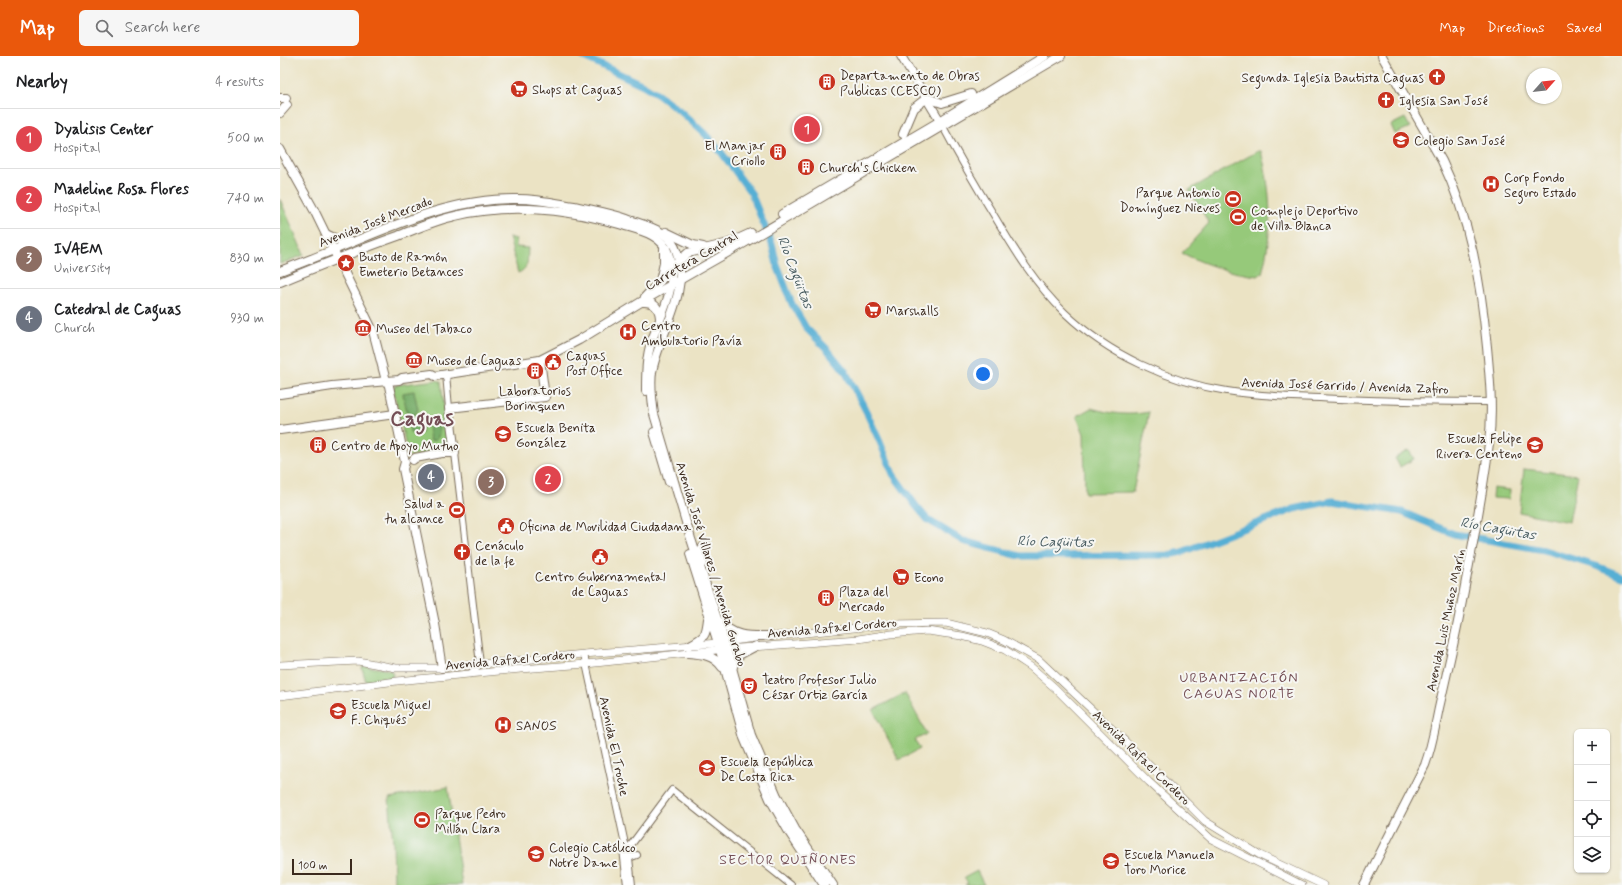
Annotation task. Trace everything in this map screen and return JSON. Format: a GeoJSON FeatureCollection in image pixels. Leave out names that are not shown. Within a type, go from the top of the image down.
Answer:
{"type":"FeatureCollection","features":[{"type":"Feature","properties":{"kind":"main road","name":"Avenida José Garrido / Avenida Zafiro"},"geometry":{"type":"LineString","coordinates":[[902,56],[940,121]]}},
{"type":"Feature","properties":{"kind":"main road","name":"Carretera Central"},"geometry":{"type":"LineString","coordinates":[[641,302],[697,271],[1045,56]]}},
{"type":"Feature","properties":{"kind":"main road","name":"Carretera Central"},"geometry":{"type":"LineString","coordinates":[[780,219],[821,191],[940,121],[988,100],[1061,56]]}},
{"type":"Feature","properties":{"kind":"main road","name":"Avenida Luis Muñoz Marín"},"geometry":{"type":"LineString","coordinates":[[1377,56],[1440,166],[1461,226],[1475,279],[1489,402]]}},
{"type":"Feature","properties":{"kind":"main road","name":"Avenida Luis Muñoz Marín"},"geometry":{"type":"LineString","coordinates":[[1364,885],[1431,748],[1451,659],[1477,508],[1486,441],[1489,402],[1483,299],[1470,239],[1442,161],[1382,56]]}},
{"type":"Feature","properties":{"kind":"main road"},"geometry":{"type":"LineString","coordinates":[[988,100],[995,91],[1016,78],[1014,74]]}},
{"type":"Feature","properties":{"kind":"main road"},"geometry":{"type":"LineString","coordinates":[[903,134],[914,108],[927,98],[942,103],[971,94]]}},
{"type":"Feature","properties":{"kind":"main road"},"geometry":{"type":"LineString","coordinates":[[280,113],[284,100]]}},
{"type":"Feature","properties":{"kind":"main road"},"geometry":{"type":"LineString","coordinates":[[280,149],[303,188],[373,331],[409,461]]}},
{"type":"Feature","properties":{"kind":"main road"},"geometry":{"type":"LineString","coordinates":[[812,188],[821,191]]}},
{"type":"Feature","properties":{"kind":"main road","name":"Avenida José Mercado"},"geometry":{"type":"LineString","coordinates":[[280,271],[406,220],[439,209],[472,202],[517,199],[554,202],[616,215],[657,230],[667,236],[673,243],[679,260],[679,280]]}},
{"type":"Feature","properties":{"kind":"main road","name":"Avenida José Mercado"},"geometry":{"type":"LineString","coordinates":[[280,282],[338,258],[454,216],[492,210],[528,208],[572,213],[640,230],[655,237],[664,244]]}},
{"type":"Feature","properties":{"kind":"main road"},"geometry":{"type":"LineString","coordinates":[[657,230],[693,245],[716,247]]}},
{"type":"Feature","properties":{"kind":"main road"},"geometry":{"type":"LineString","coordinates":[[326,234],[336,239],[352,242]]}},
{"type":"Feature","properties":{"kind":"main road","name":"Carretera Central"},"geometry":{"type":"LineString","coordinates":[[641,302],[679,260],[688,253],[745,240]]}},
{"type":"Feature","properties":{"kind":"main road"},"geometry":{"type":"LineString","coordinates":[[664,244],[670,259],[670,286]]}},
{"type":"Feature","properties":{"kind":"main road"},"geometry":{"type":"LineString","coordinates":[[660,281],[664,263],[664,244]]}},
{"type":"Feature","properties":{"kind":"main road"},"geometry":{"type":"LineString","coordinates":[[677,296],[685,284],[697,271]]}},
{"type":"Feature","properties":{"kind":"main road","name":"Avenida José Villares / Avenida Gurabo"},"geometry":{"type":"LineString","coordinates":[[679,280],[677,296],[656,355],[652,372],[651,397],[659,433],[707,596],[709,616],[722,646]]}},
{"type":"Feature","properties":{"kind":"main road","name":"Avenida José Villares / Avenida Gurabo"},"geometry":{"type":"LineString","coordinates":[[670,286],[665,311],[652,341],[649,354],[646,374],[646,399],[649,416],[678,515],[707,596],[718,620],[728,672],[737,701],[777,796],[795,829],[833,885]]}},
{"type":"Feature","properties":{"kind":"main road"},"geometry":{"type":"LineString","coordinates":[[280,394],[332,386],[398,380],[402,378],[417,378],[432,374],[435,376],[540,360],[579,340],[641,302],[649,302],[655,305],[660,312],[660,321]]}},
{"type":"Feature","properties":{"kind":"main road"},"geometry":{"type":"LineString","coordinates":[[442,668],[435,624],[403,468],[409,461],[429,457],[442,457],[445,454],[455,453],[449,408],[545,397],[540,360]]}},
{"type":"Feature","properties":{"kind":"main road"},"geometry":{"type":"LineString","coordinates":[[280,430],[395,414]]}},
{"type":"Feature","properties":{"kind":"main road"},"geometry":{"type":"LineString","coordinates":[[678,515],[684,529],[691,539]]}},
{"type":"Feature","properties":{"kind":"main road"},"geometry":{"type":"LineString","coordinates":[[706,544],[701,551],[707,596]]}},
{"type":"Feature","properties":{"kind":"main road","name":"Avenida Luis Muñoz Marín"},"geometry":{"type":"LineString","coordinates":[[1359,885],[1424,756],[1468,556]]}},
{"type":"Feature","properties":{"kind":"main road"},"geometry":{"type":"LineString","coordinates":[[689,649],[707,633],[709,616]]}},
{"type":"Feature","properties":{"kind":"main road"},"geometry":{"type":"LineString","coordinates":[[718,620],[729,631],[737,634],[771,636]]}},
{"type":"Feature","properties":{"kind":"main road"},"geometry":{"type":"LineString","coordinates":[[927,631],[937,629],[946,623],[954,630],[967,637]]}},
{"type":"Feature","properties":{"kind":"main road","name":"Avenida Rafael Cordero"},"geometry":{"type":"LineString","coordinates":[[722,646],[771,636],[893,624],[946,623],[987,633],[1004,640],[1038,659],[1126,742],[1205,821],[1260,855],[1323,885]]}},
{"type":"Feature","properties":{"kind":"main road","name":"Avenida Rafael Cordero"},"geometry":{"type":"LineString","coordinates":[[280,665],[358,661],[396,668],[442,668],[584,654],[722,646],[756,646],[858,639],[927,631],[967,637],[1005,650],[1031,666],[1149,782],[1211,839],[1302,885]]}},
{"type":"Feature","properties":{"kind":"main road"},"geometry":{"type":"LineString","coordinates":[[689,649],[714,658],[728,672],[737,656],[756,646]]}},
{"type":"Feature","properties":{"kind":"main road","name":"Avenida Rafael Cordero"},"geometry":{"type":"LineString","coordinates":[[280,696],[397,681],[586,664],[689,649]]}},
{"type":"Feature","properties":{"kind":"main road","name":"Avenida José Villares / Avenida Gurabo"},"geometry":{"type":"LineString","coordinates":[[737,701],[744,738],[770,799],[789,832],[824,885]]}},
{"type":"Feature","properties":{"kind":"street","name":"Avenida José Garrido / Avenida Zafiro"},"geometry":{"type":"LineString","coordinates":[[940,121],[1012,247],[1033,277],[1065,312],[1099,340],[1143,366],[1197,385],[1227,391],[1269,396],[1489,402]]}},
{"type":"Feature","properties":{"kind":"street"},"geometry":{"type":"LineString","coordinates":[[446,374],[449,408]]}},
{"type":"Feature","properties":{"kind":"street"},"geometry":{"type":"LineString","coordinates":[[455,453],[480,664],[470,674]]}},
{"type":"Feature","properties":{"kind":"street","name":"Avenida El Troche"},"geometry":{"type":"LineString","coordinates":[[584,654],[629,858],[632,885]]}},
{"type":"Feature","properties":{"kind":"street"},"geometry":{"type":"LineString","coordinates":[[626,846],[637,836],[672,790],[791,885]]}},
{"type":"Feature","properties":{"kind":"street"},"geometry":{"type":"LineString","coordinates":[[622,831],[631,836],[637,836]]}},
{"type":"Feature","properties":{"kind":"street","name":"Avenida El Troche"},"geometry":{"type":"LineString","coordinates":[[626,846],[623,849],[627,885]]}},
{"type":"Feature","properties":{"kind":"street"},"geometry":{"type":"LineString","coordinates":[[629,858],[637,855]]}},
{"type":"Feature","properties":{"kind":"green space"},"geometry":{"type":"Polygon","coordinates":[[[1405,118],[1410,127],[1395,134],[1391,125],[1405,118]]]}},
{"type":"Feature","properties":{"kind":"green space","name":"Complejo Deportivo de Villa Blanca"},"geometry":{"type":"Polygon","coordinates":[[[1258,151],[1261,151],[1265,166],[1270,212],[1266,258],[1262,273],[1258,276],[1228,271],[1209,265],[1182,253],[1209,223],[1189,190],[1258,151]]]}},
{"type":"Feature","properties":{"kind":"green space"},"geometry":{"type":"Polygon","coordinates":[[[280,199],[304,255],[280,264],[280,199]]]}},
{"type":"Feature","properties":{"kind":"green space"},"geometry":{"type":"Polygon","coordinates":[[[509,237],[516,239],[516,247],[528,248],[528,259],[526,266],[518,273],[509,237]]]}},
{"type":"Feature","properties":{"kind":"green space"},"geometry":{"type":"Polygon","coordinates":[[[437,380],[441,382],[449,446],[447,449],[408,456],[393,387],[396,385],[437,380]]]}},
{"type":"Feature","properties":{"kind":"green space"},"geometry":{"type":"Polygon","coordinates":[[[414,391],[418,410],[414,415],[408,416],[403,393],[414,391]]]}},
{"type":"Feature","properties":{"kind":"green space"},"geometry":{"type":"Polygon","coordinates":[[[1091,408],[1120,414],[1149,412],[1133,492],[1085,493],[1084,434],[1077,416],[1091,408]]]}},
{"type":"Feature","properties":{"kind":"green space"},"geometry":{"type":"Polygon","coordinates":[[[431,420],[438,422],[439,435],[434,441],[430,440],[428,427],[431,420]]]}},
{"type":"Feature","properties":{"kind":"green space"},"geometry":{"type":"Polygon","coordinates":[[[416,422],[422,428],[422,433],[410,433],[409,424],[416,422]]]}},
{"type":"Feature","properties":{"kind":"green space"},"geometry":{"type":"Polygon","coordinates":[[[1409,450],[1414,459],[1400,467],[1395,458],[1409,450]]]}},
{"type":"Feature","properties":{"kind":"green space"},"geometry":{"type":"Polygon","coordinates":[[[1524,469],[1578,475],[1569,522],[1519,512],[1524,469]]]}},
{"type":"Feature","properties":{"kind":"green space"},"geometry":{"type":"Polygon","coordinates":[[[1493,488],[1510,490],[1509,499],[1492,498],[1493,488]]]}},
{"type":"Feature","properties":{"kind":"green space"},"geometry":{"type":"Polygon","coordinates":[[[364,666],[390,670],[393,676],[390,679],[366,682],[362,668],[364,666]]]}},
{"type":"Feature","properties":{"kind":"green space"},"geometry":{"type":"Polygon","coordinates":[[[905,693],[927,734],[915,740],[920,749],[899,760],[873,710],[905,693]]]}},
{"type":"Feature","properties":{"kind":"green space","name":"Parque Pedro Millán Clara"},"geometry":{"type":"Polygon","coordinates":[[[448,787],[462,885],[394,885],[393,842],[389,798],[448,787]]]}},
{"type":"Feature","properties":{"kind":"green space"},"geometry":{"type":"Polygon","coordinates":[[[977,871],[984,885],[965,885],[968,883],[964,878],[977,871]]]}},
{"type":"Feature","properties":{"kind":"waterway","name":"Río Cagüitas"},"geometry":{"type":"LineString","coordinates":[[582,56],[643,85],[658,94],[679,110],[705,134],[721,152],[751,193],[772,244],[777,265],[792,304],[806,328],[827,349],[845,371],[864,407],[893,474],[928,520],[963,541],[1020,556],[1168,555],[1182,552],[1294,509],[1332,501],[1402,512],[1454,534],[1544,550],[1596,566],[1622,576]]}},
{"type":"Feature","properties":{"kind":"place","name":"Segunda Iglesia Bautista Caguas"},"geometry":{"type":"Point","coordinates":[1437,77]}},
{"type":"Feature","properties":{"kind":"place","name":"Departamento de Obras Publicas (CESCO)"},"geometry":{"type":"Point","coordinates":[827,82]}},
{"type":"Feature","properties":{"kind":"place","name":"Shops at Caguas"},"geometry":{"type":"Point","coordinates":[519,89]}},
{"type":"Feature","properties":{"kind":"place","name":"Iglesia San José"},"geometry":{"type":"Point","coordinates":[1386,100]}},
{"type":"Feature","properties":{"kind":"place","name":"Dyalisis Center"},"geometry":{"type":"Point","coordinates":[807,129]}},
{"type":"Feature","properties":{"kind":"place","name":"Colegio San José"},"geometry":{"type":"Point","coordinates":[1401,140]}},
{"type":"Feature","properties":{"kind":"place","name":"El Manjar Criollo"},"geometry":{"type":"Point","coordinates":[778,152]}},
{"type":"Feature","properties":{"kind":"place","name":"Church's Chicken"},"geometry":{"type":"Point","coordinates":[806,167]}},
{"type":"Feature","properties":{"kind":"place","name":"Corp Fondo Seguro Estado"},"geometry":{"type":"Point","coordinates":[1491,184]}},
{"type":"Feature","properties":{"kind":"place","name":"Parque Antonio Domínguez Nieves"},"geometry":{"type":"Point","coordinates":[1233,199]}},
{"type":"Feature","properties":{"kind":"place","name":"Complejo Deportivo de Villa Blanca"},"geometry":{"type":"Point","coordinates":[1238,217]}},
{"type":"Feature","properties":{"kind":"place","name":"Busto de Ramón Emeterio Betances"},"geometry":{"type":"Point","coordinates":[346,263]}},
{"type":"Feature","properties":{"kind":"place","name":"Marshalls"},"geometry":{"type":"Point","coordinates":[873,310]}},
{"type":"Feature","properties":{"kind":"place","name":"Museo del Tabaco"},"geometry":{"type":"Point","coordinates":[363,328]}},
{"type":"Feature","properties":{"kind":"place","name":"Centro Ambulatorio Pavía"},"geometry":{"type":"Point","coordinates":[628,332]}},
{"type":"Feature","properties":{"kind":"place","name":"Museo de Caguas"},"geometry":{"type":"Point","coordinates":[414,360]}},
{"type":"Feature","properties":{"kind":"place","name":"Caguas Post Office"},"geometry":{"type":"Point","coordinates":[553,362]}},
{"type":"Feature","properties":{"kind":"place","name":"Laboratorios Borinquen"},"geometry":{"type":"Point","coordinates":[535,371]}},
{"type":"Feature","properties":{"kind":"place","name":"Escuela Benita González"},"geometry":{"type":"Point","coordinates":[503,434]}},
{"type":"Feature","properties":{"kind":"place","name":"Centro de Apoyo Mutuo"},"geometry":{"type":"Point","coordinates":[318,445]}},
{"type":"Feature","properties":{"kind":"place","name":"Escuela Felipe Rivera Centeno"},"geometry":{"type":"Point","coordinates":[1535,445]}},
{"type":"Feature","properties":{"kind":"place","name":"Catedral de Caguas"},"geometry":{"type":"Point","coordinates":[431,477]}},
{"type":"Feature","properties":{"kind":"place","name":"Madeline Rosa Flores"},"geometry":{"type":"Point","coordinates":[548,479]}},
{"type":"Feature","properties":{"kind":"place","name":"IVAEM"},"geometry":{"type":"Point","coordinates":[491,482]}},
{"type":"Feature","properties":{"kind":"place","name":"Salud a tu alcance"},"geometry":{"type":"Point","coordinates":[457,510]}},
{"type":"Feature","properties":{"kind":"place","name":"Oficina de Movilidad Ciudadana"},"geometry":{"type":"Point","coordinates":[506,526]}},
{"type":"Feature","properties":{"kind":"place","name":"Cenáculo de la fe"},"geometry":{"type":"Point","coordinates":[462,552]}},
{"type":"Feature","properties":{"kind":"place","name":"Centro Gubernamental de Caguas"},"geometry":{"type":"Point","coordinates":[600,557]}},
{"type":"Feature","properties":{"kind":"place","name":"Econo"},"geometry":{"type":"Point","coordinates":[901,577]}},
{"type":"Feature","properties":{"kind":"place","name":"Plaza del Mercado"},"geometry":{"type":"Point","coordinates":[826,598]}},
{"type":"Feature","properties":{"kind":"place","name":"Teatro Profesor Julio César Ortiz García"},"geometry":{"type":"Point","coordinates":[749,686]}},
{"type":"Feature","properties":{"kind":"place","name":"Escuela Miguel F. Chiqués"},"geometry":{"type":"Point","coordinates":[338,711]}},
{"type":"Feature","properties":{"kind":"place","name":"SANOS"},"geometry":{"type":"Point","coordinates":[503,725]}},
{"type":"Feature","properties":{"kind":"place","name":"Escuela República De Costa Rica"},"geometry":{"type":"Point","coordinates":[707,768]}},
{"type":"Feature","properties":{"kind":"place","name":"Parque Pedro Millán Clara"},"geometry":{"type":"Point","coordinates":[422,820]}},
{"type":"Feature","properties":{"kind":"place","name":"Colegio Católico Notre Dame"},"geometry":{"type":"Point","coordinates":[536,854]}},
{"type":"Feature","properties":{"kind":"place","name":"Escuela Manuela Toro Morice"},"geometry":{"type":"Point","coordinates":[1111,861]}},
{"type":"Feature","properties":{"kind":"district","name":"Caguas"},"geometry":{"type":"Point","coordinates":[422,418]}},
{"type":"Feature","properties":{"kind":"district","name":"URBANIZACIÓN CAGUAS NORTE"},"geometry":{"type":"Point","coordinates":[1239,686]}},
{"type":"Feature","properties":{"kind":"district","name":"SECTOR QUIÑONES"},"geometry":{"type":"Point","coordinates":[788,859]}}]}
